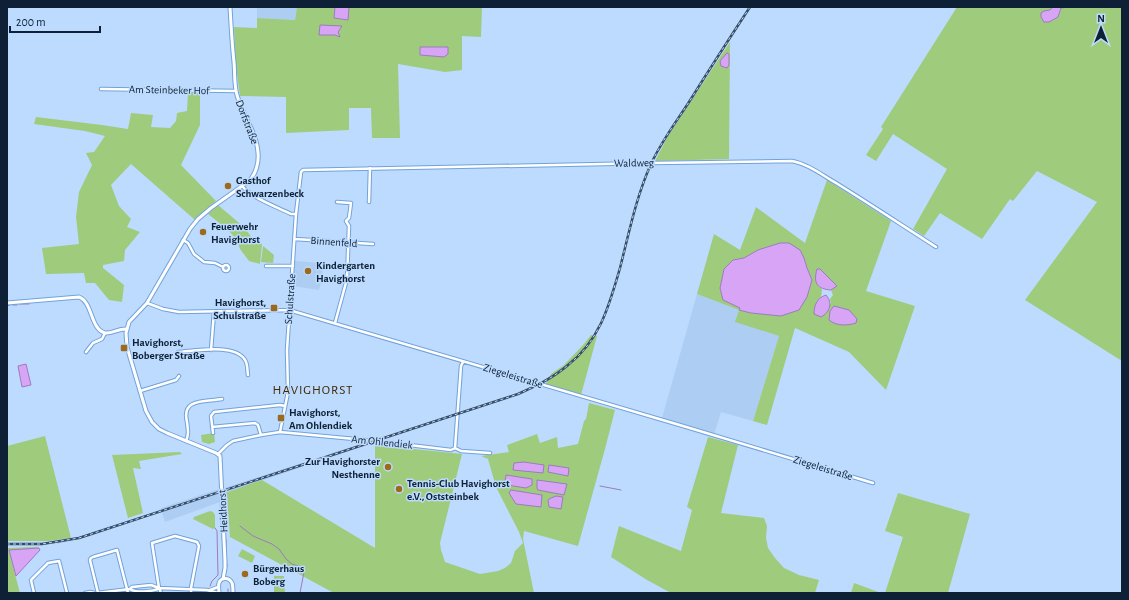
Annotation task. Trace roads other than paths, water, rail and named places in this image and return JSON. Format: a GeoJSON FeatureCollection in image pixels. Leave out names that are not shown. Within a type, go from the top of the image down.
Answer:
{"type":"FeatureCollection","features":[{"type":"Feature","properties":{"kind":"street","name":"Dorfstraße"},"geometry":{"type":"LineString","coordinates":[[127,329],[130,321],[147,303],[196,222],[207,211],[251,179],[258,163],[258,153],[255,141],[236,91],[230,7]]}},
{"type":"Feature","properties":{"kind":"street","name":"Am Steinbeker Hof"},"geometry":{"type":"LineString","coordinates":[[101,89],[236,91]]}},
{"type":"Feature","properties":{"kind":"street","name":"Waldweg"},"geometry":{"type":"LineString","coordinates":[[307,169],[792,161],[807,166],[936,247]]}},
{"type":"Feature","properties":{"kind":"street"},"geometry":{"type":"LineString","coordinates":[[369,202],[370,168]]}},
{"type":"Feature","properties":{"kind":"street","name":"Schulstraße"},"geometry":{"type":"LineString","coordinates":[[280,432],[288,392],[287,350],[296,214],[301,172],[307,169]]}},
{"type":"Feature","properties":{"kind":"street"},"geometry":{"type":"LineString","coordinates":[[242,186],[258,198],[291,214],[296,214]]}},
{"type":"Feature","properties":{"kind":"street"},"geometry":{"type":"LineString","coordinates":[[335,323],[347,279],[349,226],[346,221],[349,218],[351,203],[337,202]]}},
{"type":"Feature","properties":{"kind":"street","name":"Binnenfeld"},"geometry":{"type":"LineString","coordinates":[[295,239],[373,244]]}},
{"type":"Feature","properties":{"kind":"street"},"geometry":{"type":"LineString","coordinates":[[184,240],[188,243],[194,254],[204,262],[215,263],[223,267]]}},
{"type":"Feature","properties":{"kind":"street"},"geometry":{"type":"LineString","coordinates":[[266,266],[293,266]]}},
{"type":"Feature","properties":{"kind":"street"},"geometry":{"type":"LineString","coordinates":[[7,303],[76,297],[83,299],[98,327],[105,333]]}},
{"type":"Feature","properties":{"kind":"street","name":"Ziegeleistraße"},"geometry":{"type":"LineString","coordinates":[[147,303],[163,309],[179,312],[289,310],[873,483]]}},
{"type":"Feature","properties":{"kind":"street"},"geometry":{"type":"LineString","coordinates":[[212,350],[214,312]]}},
{"type":"Feature","properties":{"kind":"street"},"geometry":{"type":"LineString","coordinates":[[105,333],[127,329],[127,345],[146,414],[153,424],[163,432],[218,454]]}},
{"type":"Feature","properties":{"kind":"street"},"geometry":{"type":"LineString","coordinates":[[86,352],[93,343],[102,339],[105,333]]}},
{"type":"Feature","properties":{"kind":"street"},"geometry":{"type":"LineString","coordinates":[[178,352],[231,350],[238,353],[245,359],[248,375]]}},
{"type":"Feature","properties":{"kind":"street"},"geometry":{"type":"LineString","coordinates":[[455,448],[461,366],[463,362]]}},
{"type":"Feature","properties":{"kind":"street"},"geometry":{"type":"LineString","coordinates":[[140,392],[176,380],[179,376]]}},
{"type":"Feature","properties":{"kind":"street"},"geometry":{"type":"LineString","coordinates":[[186,441],[189,433],[185,416],[189,406],[195,403],[222,399]]}},
{"type":"Feature","properties":{"kind":"street"},"geometry":{"type":"LineString","coordinates":[[213,433],[211,416],[214,412],[280,405],[285,406]]}},
{"type":"Feature","properties":{"kind":"street"},"geometry":{"type":"LineString","coordinates":[[212,427],[255,423],[258,425],[260,435]]}},
{"type":"Feature","properties":{"kind":"street","name":"Am Ohlendiek"},"geometry":{"type":"LineString","coordinates":[[218,454],[231,442],[280,432],[451,450],[455,448],[461,451],[490,453]]}},
{"type":"Feature","properties":{"kind":"street","name":"Heidhorst"},"geometry":{"type":"LineString","coordinates":[[218,454],[220,460],[225,568],[228,579],[232,583],[233,592]]}},
{"type":"Feature","properties":{"kind":"street"},"geometry":{"type":"LineString","coordinates":[[161,593],[152,543],[175,536],[197,542],[198,546],[191,593]]}},
{"type":"Feature","properties":{"kind":"street"},"geometry":{"type":"LineString","coordinates":[[97,593],[90,560],[93,556],[114,551],[118,552],[129,589],[128,593]]}},
{"type":"Feature","properties":{"kind":"street"},"geometry":{"type":"LineString","coordinates":[[34,593],[31,580],[48,563],[59,561],[68,593]]}},
{"type":"Feature","properties":{"kind":"street","name":"Heidhorst"},"geometry":{"type":"LineString","coordinates":[[218,587],[219,582],[223,579],[225,568]]}},
{"type":"Feature","properties":{"kind":"street"},"geometry":{"type":"LineString","coordinates":[[223,579],[228,579]]}},
{"type":"Feature","properties":{"kind":"street"},"geometry":{"type":"LineString","coordinates":[[84,593],[97,593],[129,589],[132,586],[151,585],[159,588],[191,588],[218,593],[218,587],[207,590]]}},
{"type":"Feature","properties":{"kind":"street"},"geometry":{"type":"LineString","coordinates":[[129,589],[133,591],[154,591],[159,588]]}},
{"type":"Feature","properties":{"kind":"street"},"geometry":{"type":"LineString","coordinates":[[233,592],[237,593]]}},
{"type":"Feature","properties":{"kind":"waterway"},"geometry":{"type":"LineString","coordinates":[[20,304],[29,304]]}},
{"type":"Feature","properties":{"kind":"waterway"},"geometry":{"type":"LineString","coordinates":[[600,486],[621,490]]}},
{"type":"Feature","properties":{"kind":"waterway"},"geometry":{"type":"LineString","coordinates":[[240,526],[253,536],[272,544],[279,549],[286,559],[292,564],[301,567],[304,572],[300,593]]}},
{"type":"Feature","properties":{"kind":"waterway"},"geometry":{"type":"LineString","coordinates":[[210,586],[212,581],[218,575],[217,531],[215,528]]}},
{"type":"Feature","properties":{"kind":"waterway"},"geometry":{"type":"LineString","coordinates":[[226,540],[226,555]]}},
{"type":"Feature","properties":{"kind":"railway"},"geometry":{"type":"LineString","coordinates":[[7,544],[42,544],[79,538],[518,394],[562,370],[588,345],[602,321],[616,282],[641,189],[659,148],[750,7]]}},
{"type":"Feature","properties":{"kind":"place","name":"Gasthof Schwarzenbeck"},"geometry":{"type":"Point","coordinates":[228,186]}},
{"type":"Feature","properties":{"kind":"place","name":"Feuerwehr Havighorst"},"geometry":{"type":"Point","coordinates":[203,232]}},
{"type":"Feature","properties":{"kind":"place","name":"Kindergarten Havighorst"},"geometry":{"type":"Point","coordinates":[308,271]}},
{"type":"Feature","properties":{"kind":"place","name":"Havighorst, Schulstraße"},"geometry":{"type":"Point","coordinates":[274,308]}},
{"type":"Feature","properties":{"kind":"place","name":"Havighorst, Boberger Straße"},"geometry":{"type":"Point","coordinates":[124,348]}},
{"type":"Feature","properties":{"kind":"place","name":"Havighorst, Am Ohlendiek"},"geometry":{"type":"Point","coordinates":[281,418]}},
{"type":"Feature","properties":{"kind":"place","name":"Zur Havighorster Nesthenne"},"geometry":{"type":"Point","coordinates":[388,467]}},
{"type":"Feature","properties":{"kind":"place","name":"Tennis-Club Havighorst e.V., Oststeinbek"},"geometry":{"type":"Point","coordinates":[399,489]}},
{"type":"Feature","properties":{"kind":"place","name":"Bürgerhaus Boberg"},"geometry":{"type":"Point","coordinates":[245,574]}},
{"type":"Feature","properties":{"kind":"district","name":"HAVIGHORST"},"geometry":{"type":"Point","coordinates":[313,390]}}]}
